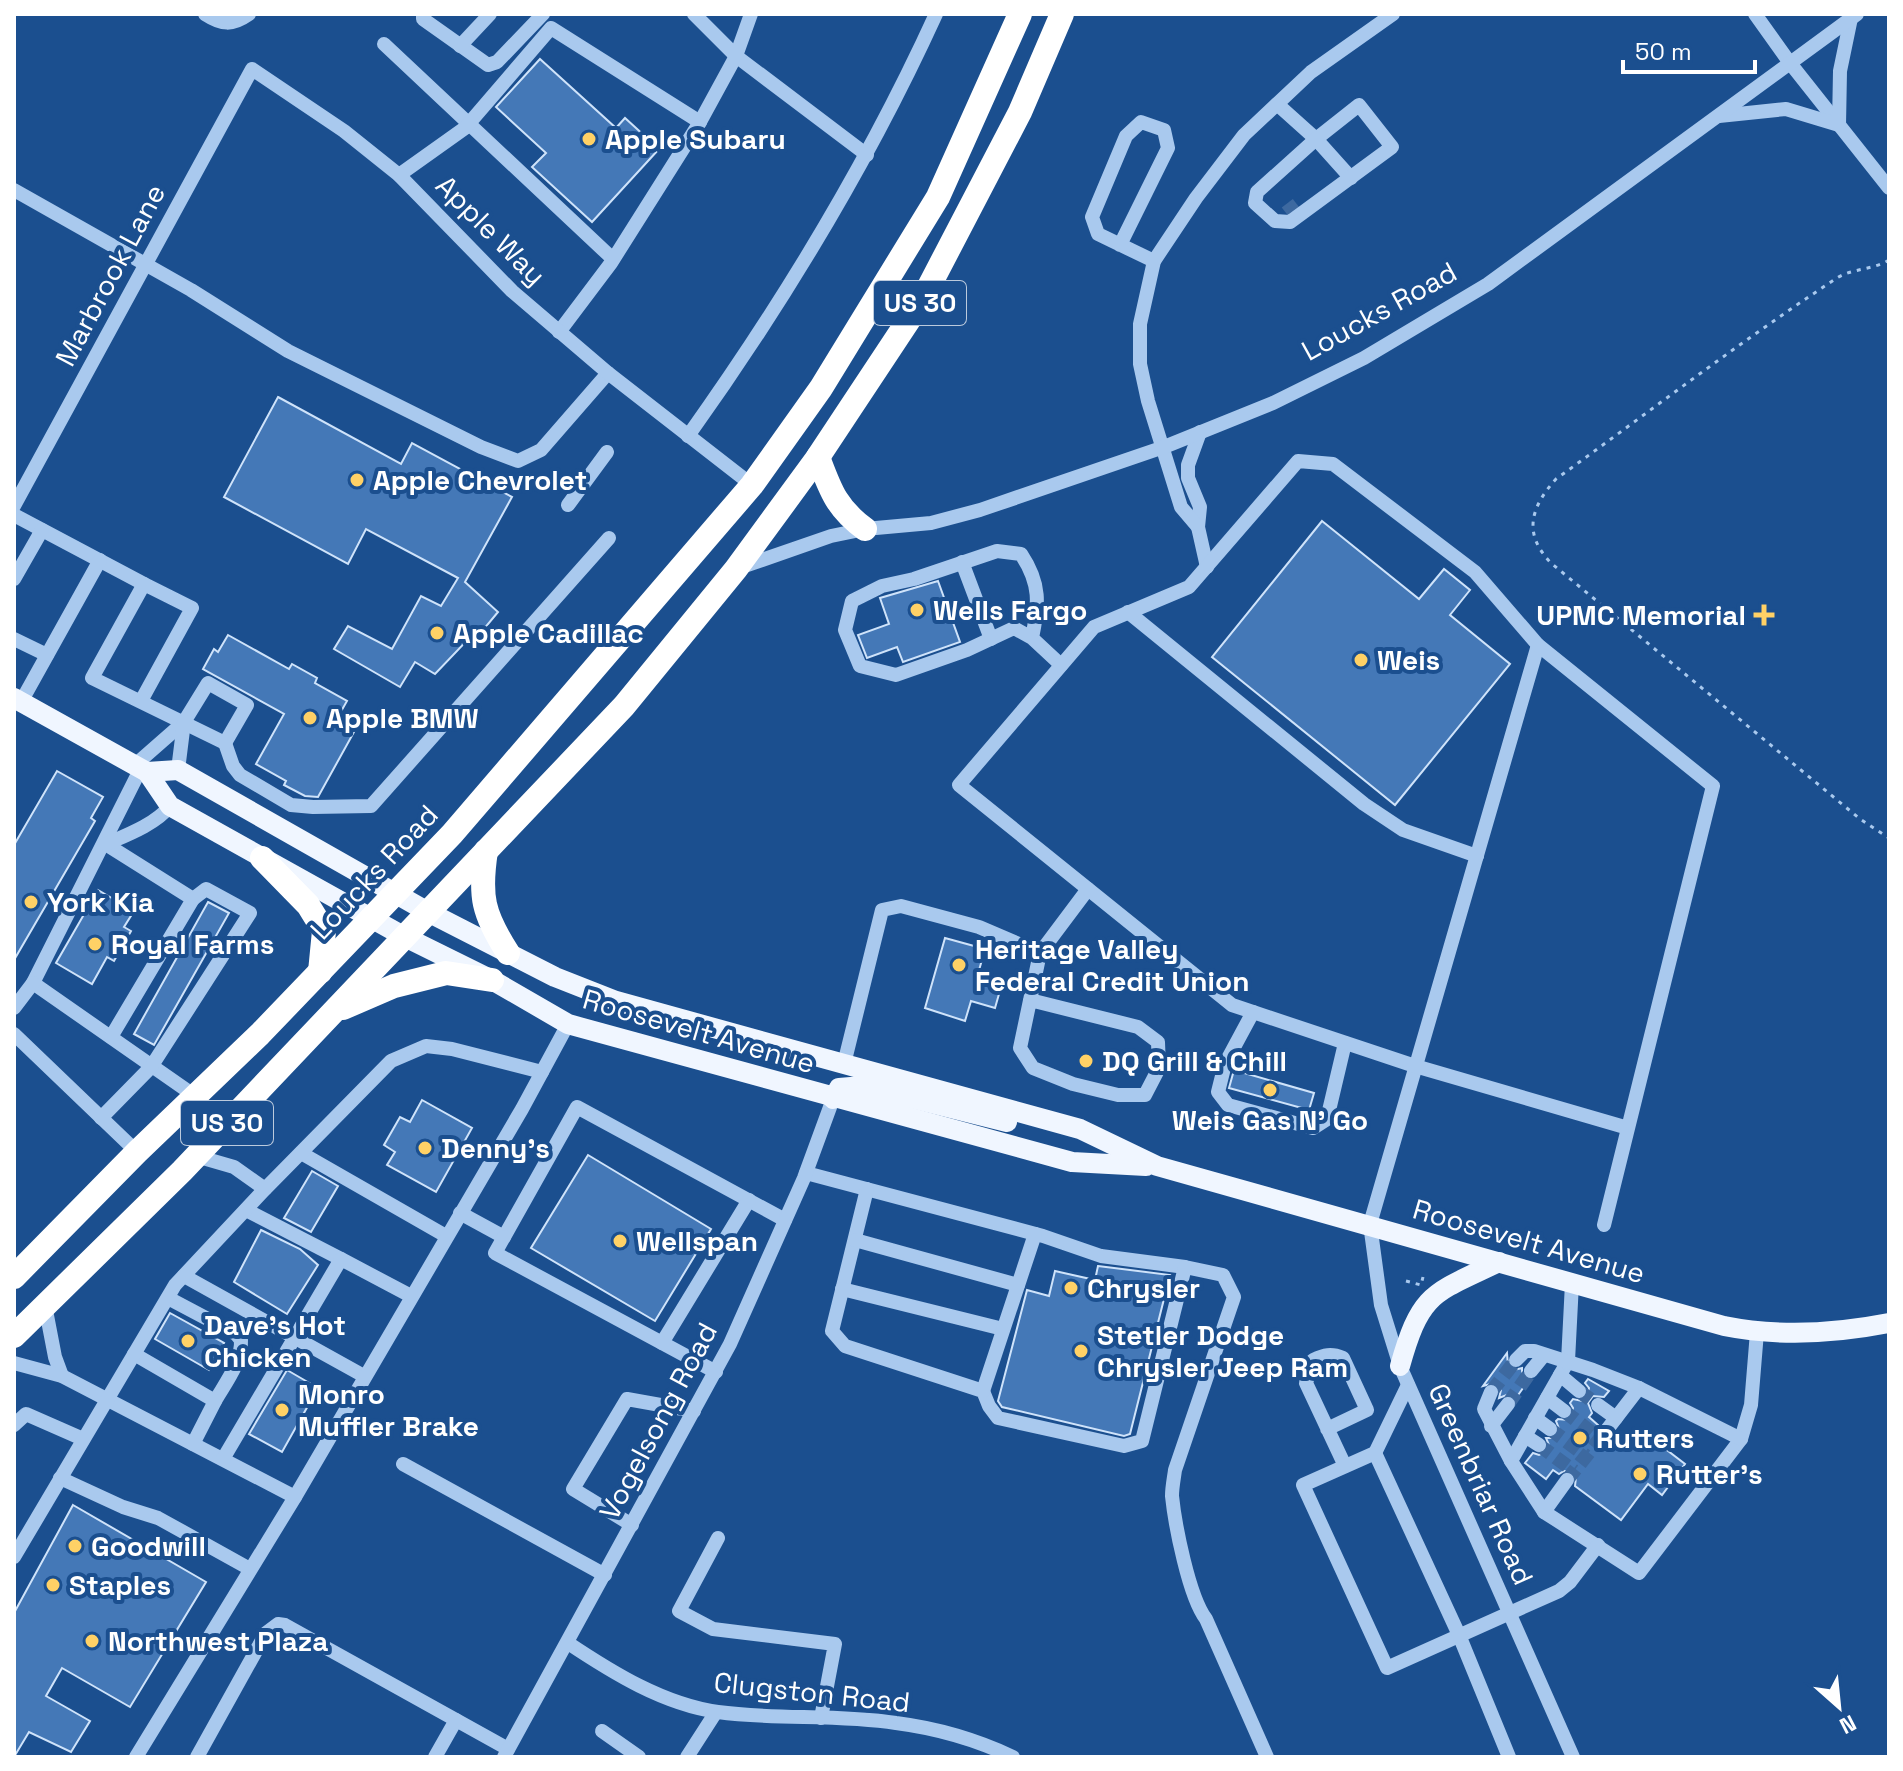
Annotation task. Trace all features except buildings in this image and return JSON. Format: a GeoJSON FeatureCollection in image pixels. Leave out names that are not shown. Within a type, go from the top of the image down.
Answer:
{"type":"FeatureCollection","features":[{"type":"Feature","properties":{"kind":"highway","name":"US 30"},"geometry":{"type":"LineString","coordinates":[[752,485],[821,388],[938,197],[1020,14]]}},
{"type":"Feature","properties":{"kind":"highway","name":"US 30"},"geometry":{"type":"LineString","coordinates":[[14,1336],[196,1156],[624,706],[736,569],[818,457],[922,300],[1020,112],[1062,14]]}},
{"type":"Feature","properties":{"kind":"highway"},"geometry":{"type":"LineString","coordinates":[[818,457],[832,495],[849,517],[865,529]]}},
{"type":"Feature","properties":{"kind":"highway","name":"Loucks Road"},"geometry":{"type":"LineString","coordinates":[[14,1277],[320,972],[452,834],[752,485]]}},
{"type":"Feature","properties":{"kind":"highway"},"geometry":{"type":"LineString","coordinates":[[486,851],[481,882],[483,901],[492,929],[508,953]]}},
{"type":"Feature","properties":{"kind":"highway"},"geometry":{"type":"LineString","coordinates":[[262,858],[308,905],[324,931],[320,972]]}},
{"type":"Feature","properties":{"kind":"highway"},"geometry":{"type":"LineString","coordinates":[[333,1012],[394,986],[446,973],[492,980]]}},
{"type":"Feature","properties":{"kind":"main road","name":"Roosevelt Avenue"},"geometry":{"type":"LineString","coordinates":[[17,700],[141,769],[170,806],[568,1024],[1072,1162],[1157,1166]]}},
{"type":"Feature","properties":{"kind":"main road"},"geometry":{"type":"LineString","coordinates":[[141,769],[178,770]]}},
{"type":"Feature","properties":{"kind":"main road","name":"Roosevelt Avenue"},"geometry":{"type":"LineString","coordinates":[[178,770],[428,912],[584,990],[616,1001],[1047,1119],[1080,1129],[1157,1166],[1696,1319],[1757,1332],[1834,1332],[1889,1323]]}},
{"type":"Feature","properties":{"kind":"main road"},"geometry":{"type":"LineString","coordinates":[[833,1099],[839,1088],[863,1086],[1006,1122],[1047,1119]]}},
{"type":"Feature","properties":{"kind":"main road"},"geometry":{"type":"LineString","coordinates":[[1404,1376],[1413,1324],[1420,1309],[1444,1288],[1499,1262]]}},
{"type":"Feature","properties":{"kind":"street"},"geometry":{"type":"LineString","coordinates":[[205,14],[228,24],[249,14]]}},
{"type":"Feature","properties":{"kind":"street"},"geometry":{"type":"LineString","coordinates":[[423,14],[423,19],[483,63],[493,64],[546,19]]}},
{"type":"Feature","properties":{"kind":"street"},"geometry":{"type":"LineString","coordinates":[[460,46],[490,14]]}},
{"type":"Feature","properties":{"kind":"street"},"geometry":{"type":"LineString","coordinates":[[694,14],[736,56],[867,155]]}},
{"type":"Feature","properties":{"kind":"street"},"geometry":{"type":"LineString","coordinates":[[559,332],[613,259],[700,122],[736,56],[751,14]]}},
{"type":"Feature","properties":{"kind":"street"},"geometry":{"type":"LineString","coordinates":[[688,436],[787,291],[867,155],[936,14]]}},
{"type":"Feature","properties":{"kind":"street"},"geometry":{"type":"LineString","coordinates":[[1198,527],[1181,507],[1148,401],[1140,364],[1140,324],[1154,261],[1196,198],[1244,135],[1311,72],[1393,14]]}},
{"type":"Feature","properties":{"kind":"street"},"geometry":{"type":"LineString","coordinates":[[1755,14],[1889,188]]}},
{"type":"Feature","properties":{"kind":"street"},"geometry":{"type":"LineString","coordinates":[[1839,125],[1840,71],[1854,16]]}},
{"type":"Feature","properties":{"kind":"street","name":"Loucks Road"},"geometry":{"type":"LineString","coordinates":[[736,569],[831,536],[865,529],[931,523],[980,510],[1164,447],[1273,403],[1364,358],[1488,284],[1854,16]]}},
{"type":"Feature","properties":{"kind":"street"},"geometry":{"type":"LineString","coordinates":[[546,19],[700,122]]}},
{"type":"Feature","properties":{"kind":"street"},"geometry":{"type":"LineString","coordinates":[[399,175],[469,123],[546,19]]}},
{"type":"Feature","properties":{"kind":"street"},"geometry":{"type":"LineString","coordinates":[[384,44],[613,259]]}},
{"type":"Feature","properties":{"kind":"street","name":"Apple Way"},"geometry":{"type":"LineString","coordinates":[[252,69],[344,131],[399,175],[512,291],[608,373],[752,485]]}},
{"type":"Feature","properties":{"kind":"street","name":"Marbrook Lane"},"geometry":{"type":"LineString","coordinates":[[14,506],[252,69]]}},
{"type":"Feature","properties":{"kind":"street"},"geometry":{"type":"LineString","coordinates":[[1277,104],[1316,139],[1351,178]]}},
{"type":"Feature","properties":{"kind":"street"},"geometry":{"type":"LineString","coordinates":[[1359,105],[1392,147],[1351,178],[1283,224],[1255,203],[1257,192],[1359,105]]}},
{"type":"Feature","properties":{"kind":"street"},"geometry":{"type":"LineString","coordinates":[[1718,116],[1786,109],[1839,125]]}},
{"type":"Feature","properties":{"kind":"street"},"geometry":{"type":"LineString","coordinates":[[1120,245],[1168,148],[1164,130],[1141,122],[1126,136],[1092,217],[1098,234],[1120,245],[1154,261]]}},
{"type":"Feature","properties":{"kind":"street"},"geometry":{"type":"LineString","coordinates":[[14,190],[191,290],[288,351],[481,447],[518,461],[541,450],[608,373]]}},
{"type":"Feature","properties":{"kind":"street"},"geometry":{"type":"LineString","coordinates":[[1299,203],[1308,196],[1323,198]]}},
{"type":"Feature","properties":{"kind":"street"},"geometry":{"type":"LineString","coordinates":[[1271,218],[1286,213]]}},
{"type":"Feature","properties":{"kind":"street"},"geometry":{"type":"LineString","coordinates":[[1200,432],[1188,465],[1188,478],[1200,507],[1198,527],[1207,567]]}},
{"type":"Feature","properties":{"kind":"street"},"geometry":{"type":"LineString","coordinates":[[568,505],[607,452]]}},
{"type":"Feature","properties":{"kind":"street"},"geometry":{"type":"LineString","coordinates":[[1604,1225],[1713,786],[1538,645],[1475,572],[1333,464],[1298,461],[1189,587],[1094,627],[959,785],[1232,1005],[1415,1066],[1628,1128]]}},
{"type":"Feature","properties":{"kind":"street"},"geometry":{"type":"LineString","coordinates":[[14,515],[192,608],[141,701]]}},
{"type":"Feature","properties":{"kind":"street"},"geometry":{"type":"LineString","coordinates":[[14,579],[42,530]]}},
{"type":"Feature","properties":{"kind":"street"},"geometry":{"type":"LineString","coordinates":[[144,584],[92,678],[225,743],[233,766],[240,775],[291,805],[371,806],[609,538]]}},
{"type":"Feature","properties":{"kind":"street"},"geometry":{"type":"LineString","coordinates":[[1032,638],[1038,606],[1034,573],[1021,554],[997,551],[914,579],[882,586],[852,601],[845,630],[860,666],[896,675],[967,650],[1014,628],[1032,638],[1061,665]]}},
{"type":"Feature","properties":{"kind":"street"},"geometry":{"type":"LineString","coordinates":[[17,700],[47,655],[100,560]]}},
{"type":"Feature","properties":{"kind":"street"},"geometry":{"type":"LineString","coordinates":[[962,562],[991,639]]}},
{"type":"Feature","properties":{"kind":"street"},"geometry":{"type":"LineString","coordinates":[[1128,612],[1364,804],[1403,830],[1477,856]]}},
{"type":"Feature","properties":{"kind":"street"},"geometry":{"type":"LineString","coordinates":[[14,639],[47,655]]}},
{"type":"Feature","properties":{"kind":"street"},"geometry":{"type":"LineString","coordinates":[[1370,1224],[1538,645]]}},
{"type":"Feature","properties":{"kind":"street"},"geometry":{"type":"LineString","coordinates":[[14,1008],[33,983],[141,769],[184,722],[208,683],[247,705],[225,743]]}},
{"type":"Feature","properties":{"kind":"street"},"geometry":{"type":"LineString","coordinates":[[178,770],[184,722]]}},
{"type":"Feature","properties":{"kind":"street"},"geometry":{"type":"LineString","coordinates":[[105,843],[134,832],[170,806]]}},
{"type":"Feature","properties":{"kind":"street"},"geometry":{"type":"LineString","coordinates":[[105,843],[193,899]]}},
{"type":"Feature","properties":{"kind":"street"},"geometry":{"type":"LineString","coordinates":[[101,1118],[151,1067],[250,913],[206,889],[193,899],[111,1037]]}},
{"type":"Feature","properties":{"kind":"street"},"geometry":{"type":"LineString","coordinates":[[1030,1000],[1138,1027],[1158,1042],[1159,1068],[1145,1095],[1118,1095],[1073,1084],[1033,1068],[1020,1048],[1030,1000],[1040,953],[1088,889]]}},
{"type":"Feature","properties":{"kind":"street"},"geometry":{"type":"LineString","coordinates":[[844,1064],[882,910],[901,906],[979,927],[1040,953]]}},
{"type":"Feature","properties":{"kind":"street"},"geometry":{"type":"LineString","coordinates":[[33,983],[195,1096]]}},
{"type":"Feature","properties":{"kind":"street"},"geometry":{"type":"LineString","coordinates":[[1253,1012],[1225,1064],[1218,1092],[1228,1105],[1313,1128],[1327,1119],[1345,1043]]}},
{"type":"Feature","properties":{"kind":"street"},"geometry":{"type":"LineString","coordinates":[[136,1757],[295,1497],[568,1024]]}},
{"type":"Feature","properties":{"kind":"street"},"geometry":{"type":"LineString","coordinates":[[14,1034],[137,1152]]}},
{"type":"Feature","properties":{"kind":"street"},"geometry":{"type":"LineString","coordinates":[[14,1557],[134,1354],[184,1276],[391,1061],[426,1046],[452,1049],[542,1072]]}},
{"type":"Feature","properties":{"kind":"street","name":"Vogelsong Road"},"geometry":{"type":"LineString","coordinates":[[506,1753],[730,1344],[806,1173],[833,1099]]}},
{"type":"Feature","properties":{"kind":"street"},"geometry":{"type":"LineString","coordinates":[[716,1372],[495,1253],[577,1107],[785,1220]]}},
{"type":"Feature","properties":{"kind":"street"},"geometry":{"type":"LineString","coordinates":[[301,1153],[446,1236]]}},
{"type":"Feature","properties":{"kind":"street"},"geometry":{"type":"LineString","coordinates":[[196,1156],[234,1167],[265,1189]]}},
{"type":"Feature","properties":{"kind":"street"},"geometry":{"type":"LineString","coordinates":[[806,1173],[1035,1234],[1101,1256],[1223,1275],[1234,1297],[1175,1470],[1172,1494],[1198,1609],[1206,1619],[1267,1757]]}},
{"type":"Feature","properties":{"kind":"street"},"geometry":{"type":"LineString","coordinates":[[867,1189],[832,1331],[845,1346],[983,1391]]}},
{"type":"Feature","properties":{"kind":"street"},"geometry":{"type":"LineString","coordinates":[[662,1343],[749,1200]]}},
{"type":"Feature","properties":{"kind":"street"},"geometry":{"type":"LineString","coordinates":[[246,1210],[411,1296]]}},
{"type":"Feature","properties":{"kind":"street"},"geometry":{"type":"LineString","coordinates":[[460,1213],[504,1237]]}},
{"type":"Feature","properties":{"kind":"street","name":"Greenbriar Road"},"geometry":{"type":"LineString","coordinates":[[1370,1224],[1381,1305],[1404,1376],[1573,1757]]}},
{"type":"Feature","properties":{"kind":"street"},"geometry":{"type":"LineString","coordinates":[[1035,1234],[983,1391],[989,1406],[998,1418],[1124,1446],[1142,1441],[1185,1267]]}},
{"type":"Feature","properties":{"kind":"street"},"geometry":{"type":"LineString","coordinates":[[855,1240],[1018,1285]]}},
{"type":"Feature","properties":{"kind":"street"},"geometry":{"type":"LineString","coordinates":[[223,1459],[341,1259]]}},
{"type":"Feature","properties":{"kind":"street"},"geometry":{"type":"LineString","coordinates":[[184,1276],[364,1376]]}},
{"type":"Feature","properties":{"kind":"street"},"geometry":{"type":"LineString","coordinates":[[1511,1461],[1568,1361],[1572,1283]]}},
{"type":"Feature","properties":{"kind":"street"},"geometry":{"type":"LineString","coordinates":[[842,1289],[1003,1329]]}},
{"type":"Feature","properties":{"kind":"street"},"geometry":{"type":"LineString","coordinates":[[168,1298],[236,1334],[241,1340],[242,1350],[236,1365],[193,1444]]}},
{"type":"Feature","properties":{"kind":"street"},"geometry":{"type":"LineString","coordinates":[[45,1305],[49,1335],[62,1376]]}},
{"type":"Feature","properties":{"kind":"street"},"geometry":{"type":"LineString","coordinates":[[1491,1392],[1484,1409],[1491,1426],[1544,1512],[1639,1573],[1741,1439],[1751,1405],[1757,1332]]}},
{"type":"Feature","properties":{"kind":"street"},"geometry":{"type":"LineString","coordinates":[[1516,1360],[1525,1351],[1534,1351],[1568,1361],[1639,1388],[1741,1439]]}},
{"type":"Feature","properties":{"kind":"street"},"geometry":{"type":"LineString","coordinates":[[134,1354],[215,1401]]}},
{"type":"Feature","properties":{"kind":"street"},"geometry":{"type":"LineString","coordinates":[[1327,1429],[1367,1410],[1343,1358],[1334,1355],[1313,1360],[1306,1383],[1327,1429],[1345,1466]]}},
{"type":"Feature","properties":{"kind":"street"},"geometry":{"type":"LineString","coordinates":[[1531,1371],[1544,1355]]}},
{"type":"Feature","properties":{"kind":"street"},"geometry":{"type":"LineString","coordinates":[[14,1363],[62,1376],[295,1497]]}},
{"type":"Feature","properties":{"kind":"street"},"geometry":{"type":"LineString","coordinates":[[1560,1375],[1579,1391]]}},
{"type":"Feature","properties":{"kind":"street"},"geometry":{"type":"LineString","coordinates":[[1404,1376],[1375,1453],[1459,1635],[1509,1757]]}},
{"type":"Feature","properties":{"kind":"street"},"geometry":{"type":"LineString","coordinates":[[1606,1431],[1639,1388]]}},
{"type":"Feature","properties":{"kind":"street"},"geometry":{"type":"LineString","coordinates":[[1547,1398],[1564,1411]]}},
{"type":"Feature","properties":{"kind":"street"},"geometry":{"type":"LineString","coordinates":[[632,1525],[573,1489],[627,1399],[694,1411]]}},
{"type":"Feature","properties":{"kind":"street"},"geometry":{"type":"LineString","coordinates":[[1491,1426],[1508,1404]]}},
{"type":"Feature","properties":{"kind":"street"},"geometry":{"type":"LineString","coordinates":[[1598,1405],[1616,1418]]}},
{"type":"Feature","properties":{"kind":"street"},"geometry":{"type":"LineString","coordinates":[[14,1425],[26,1414],[83,1439]]}},
{"type":"Feature","properties":{"kind":"street"},"geometry":{"type":"LineString","coordinates":[[1535,1418],[1550,1429]]}},
{"type":"Feature","properties":{"kind":"street"},"geometry":{"type":"LineString","coordinates":[[1525,1436],[1539,1445]]}},
{"type":"Feature","properties":{"kind":"street"},"geometry":{"type":"LineString","coordinates":[[1375,1453],[1303,1485],[1387,1668],[1559,1591],[1570,1582],[1598,1545]]}},
{"type":"Feature","properties":{"kind":"street"},"geometry":{"type":"LineString","coordinates":[[403,1464],[605,1575]]}},
{"type":"Feature","properties":{"kind":"street"},"geometry":{"type":"LineString","coordinates":[[60,1478],[123,1507],[158,1518],[250,1569]]}},
{"type":"Feature","properties":{"kind":"street"},"geometry":{"type":"LineString","coordinates":[[1544,1512],[1567,1480]]}},
{"type":"Feature","properties":{"kind":"street"},"geometry":{"type":"LineString","coordinates":[[718,1538],[679,1611],[713,1629],[835,1644],[821,1718]]}},
{"type":"Feature","properties":{"kind":"street"},"geometry":{"type":"LineString","coordinates":[[197,1757],[266,1633],[278,1624],[285,1625],[456,1720],[506,1753]]}},
{"type":"Feature","properties":{"kind":"street","name":"Clugston Road"},"geometry":{"type":"LineString","coordinates":[[568,1643],[616,1675],[666,1697],[716,1712],[895,1722],[985,1744],[1013,1757]]}},
{"type":"Feature","properties":{"kind":"street"},"geometry":{"type":"LineString","coordinates":[[687,1757],[716,1712]]}},
{"type":"Feature","properties":{"kind":"street"},"geometry":{"type":"LineString","coordinates":[[435,1757],[456,1720]]}},
{"type":"Feature","properties":{"kind":"street"},"geometry":{"type":"LineString","coordinates":[[602,1731],[639,1757]]}},
{"type":"Feature","properties":{"kind":"path"},"geometry":{"type":"LineString","coordinates":[[1889,260],[1879,267],[1841,276],[1556,479],[1541,498],[1532,528],[1540,551],[1551,563],[1860,819],[1889,838]]}},
{"type":"Feature","properties":{"kind":"path"},"geometry":{"type":"LineString","coordinates":[[1406,1281],[1421,1285],[1423,1277]]}},
{"type":"Feature","properties":{"kind":"tunnel"},"geometry":{"type":"LineString","coordinates":[[1286,213],[1299,203]]}},
{"type":"Feature","properties":{"kind":"tunnel"},"geometry":{"type":"LineString","coordinates":[[1491,1392],[1516,1360]]}},
{"type":"Feature","properties":{"kind":"tunnel"},"geometry":{"type":"LineString","coordinates":[[1508,1404],[1531,1371]]}},
{"type":"Feature","properties":{"kind":"tunnel"},"geometry":{"type":"LineString","coordinates":[[1579,1391],[1598,1405]]}},
{"type":"Feature","properties":{"kind":"tunnel"},"geometry":{"type":"LineString","coordinates":[[1564,1411],[1600,1439]]}},
{"type":"Feature","properties":{"kind":"tunnel"},"geometry":{"type":"LineString","coordinates":[[1550,1429],[1586,1456]]}},
{"type":"Feature","properties":{"kind":"tunnel"},"geometry":{"type":"LineString","coordinates":[[1567,1480],[1606,1431]]}},
{"type":"Feature","properties":{"kind":"tunnel"},"geometry":{"type":"LineString","coordinates":[[1539,1445],[1574,1471]]}},
{"type":"Feature","properties":{"kind":"place","name":"Apple Subaru"},"geometry":{"type":"Point","coordinates":[589,139]}},
{"type":"Feature","properties":{"kind":"place","name":"Apple Chevrolet"},"geometry":{"type":"Point","coordinates":[357,480]}},
{"type":"Feature","properties":{"kind":"place","name":"Wells Fargo"},"geometry":{"type":"Point","coordinates":[917,610]}},
{"type":"Feature","properties":{"kind":"place","name":"UPMC Memorial"},"geometry":{"type":"Point","coordinates":[1764,615]}},
{"type":"Feature","properties":{"kind":"place","name":"Apple Cadillac"},"geometry":{"type":"Point","coordinates":[437,633]}},
{"type":"Feature","properties":{"kind":"place","name":"Weis"},"geometry":{"type":"Point","coordinates":[1361,660]}},
{"type":"Feature","properties":{"kind":"place","name":"Apple BMW"},"geometry":{"type":"Point","coordinates":[310,718]}},
{"type":"Feature","properties":{"kind":"place","name":"York Kia"},"geometry":{"type":"Point","coordinates":[31,902]}},
{"type":"Feature","properties":{"kind":"place","name":"Royal Farms"},"geometry":{"type":"Point","coordinates":[95,944]}},
{"type":"Feature","properties":{"kind":"place","name":"Heritage Valley Federal Credit Union"},"geometry":{"type":"Point","coordinates":[959,965]}},
{"type":"Feature","properties":{"kind":"place","name":"DQ Grill & Chill"},"geometry":{"type":"Point","coordinates":[1086,1061]}},
{"type":"Feature","properties":{"kind":"place","name":"Weis Gas N' Go"},"geometry":{"type":"Point","coordinates":[1270,1090]}},
{"type":"Feature","properties":{"kind":"place","name":"Denny's"},"geometry":{"type":"Point","coordinates":[425,1148]}},
{"type":"Feature","properties":{"kind":"place","name":"Wellspan"},"geometry":{"type":"Point","coordinates":[620,1241]}},
{"type":"Feature","properties":{"kind":"place","name":"Chrysler"},"geometry":{"type":"Point","coordinates":[1071,1288]}},
{"type":"Feature","properties":{"kind":"place","name":"Dave's Hot Chicken"},"geometry":{"type":"Point","coordinates":[188,1341]}},
{"type":"Feature","properties":{"kind":"place","name":"Stetler Dodge Chrysler Jeep Ram"},"geometry":{"type":"Point","coordinates":[1081,1351]}},
{"type":"Feature","properties":{"kind":"place","name":"Monro Muffler Brake"},"geometry":{"type":"Point","coordinates":[282,1410]}},
{"type":"Feature","properties":{"kind":"place","name":"Rutters"},"geometry":{"type":"Point","coordinates":[1580,1438]}},
{"type":"Feature","properties":{"kind":"place","name":"Rutter's"},"geometry":{"type":"Point","coordinates":[1640,1474]}},
{"type":"Feature","properties":{"kind":"place","name":"Goodwill"},"geometry":{"type":"Point","coordinates":[75,1546]}},
{"type":"Feature","properties":{"kind":"place","name":"Staples"},"geometry":{"type":"Point","coordinates":[53,1585]}},
{"type":"Feature","properties":{"kind":"place","name":"Northwest Plaza"},"geometry":{"type":"Point","coordinates":[92,1641]}}]}
